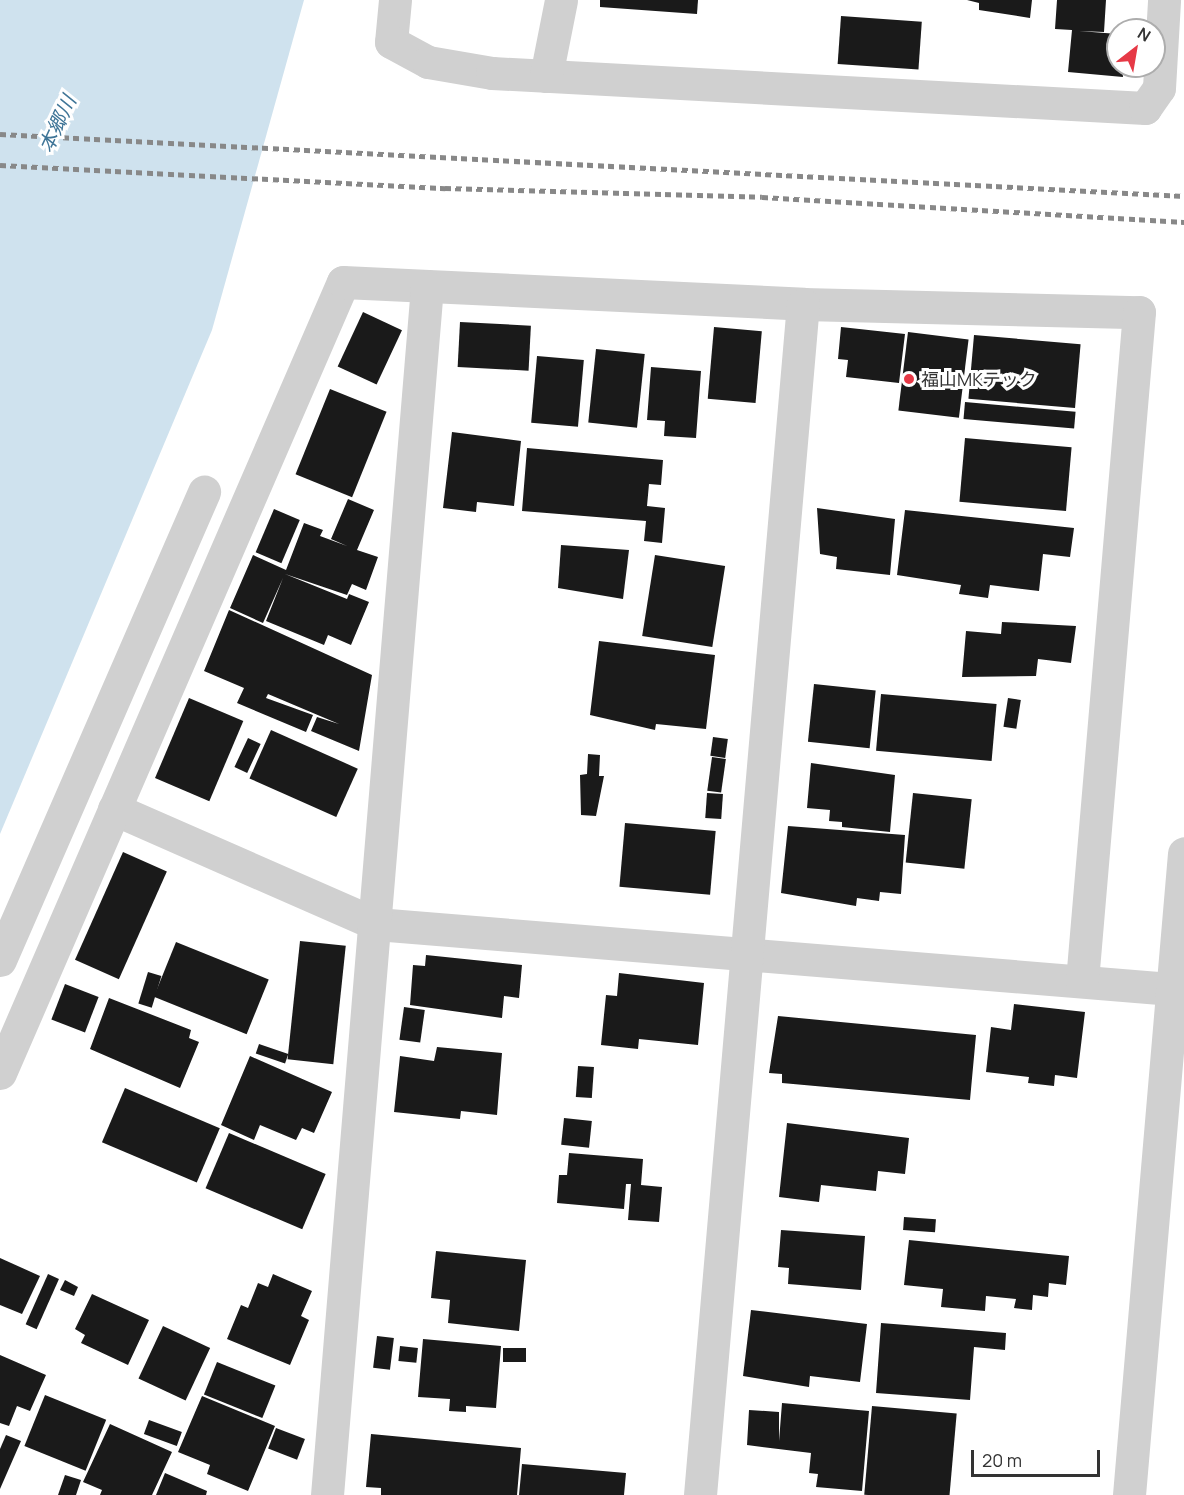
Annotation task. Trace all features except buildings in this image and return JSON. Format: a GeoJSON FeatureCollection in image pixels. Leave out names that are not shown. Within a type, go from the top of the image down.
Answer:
{"type":"FeatureCollection","features":[{"type":"Feature","properties":{"kind":"street"},"geometry":{"type":"LineString","coordinates":[[395,0],[391,42],[428,62],[546,76],[1145,108],[1159,88],[1164,0]]}},
{"type":"Feature","properties":{"kind":"street"},"geometry":{"type":"LineString","coordinates":[[546,76],[561,0]]}},
{"type":"Feature","properties":{"kind":"street"},"geometry":{"type":"LineString","coordinates":[[0,1073],[343,282],[803,304],[1139,312],[1082,981]]}},
{"type":"Feature","properties":{"kind":"street"},"geometry":{"type":"LineString","coordinates":[[327,1495],[427,286]]}},
{"type":"Feature","properties":{"kind":"street"},"geometry":{"type":"LineString","coordinates":[[700,1495],[744,953],[803,304]]}},
{"type":"Feature","properties":{"kind":"street"},"geometry":{"type":"LineString","coordinates":[[0,960],[204,492]]}},
{"type":"Feature","properties":{"kind":"street"},"geometry":{"type":"LineString","coordinates":[[114,809],[376,924],[1178,990]]}},
{"type":"Feature","properties":{"kind":"street"},"geometry":{"type":"LineString","coordinates":[[1129,1495],[1178,990],[1184,853]]}},
{"type":"Feature","properties":{"kind":"water","name":"本郷川"},"geometry":{"type":"Polygon","coordinates":[[[0,0],[304,0],[212,330],[0,834],[0,0]]]}},
{"type":"Feature","properties":{"kind":"railway"},"geometry":{"type":"LineString","coordinates":[[0,134],[1184,196]]}},
{"type":"Feature","properties":{"kind":"railway"},"geometry":{"type":"LineString","coordinates":[[0,165],[445,188],[762,197],[1184,222]]}},
{"type":"Feature","properties":{"kind":"place","name":"福山MKテック"},"geometry":{"type":"Point","coordinates":[909,379]}}]}
